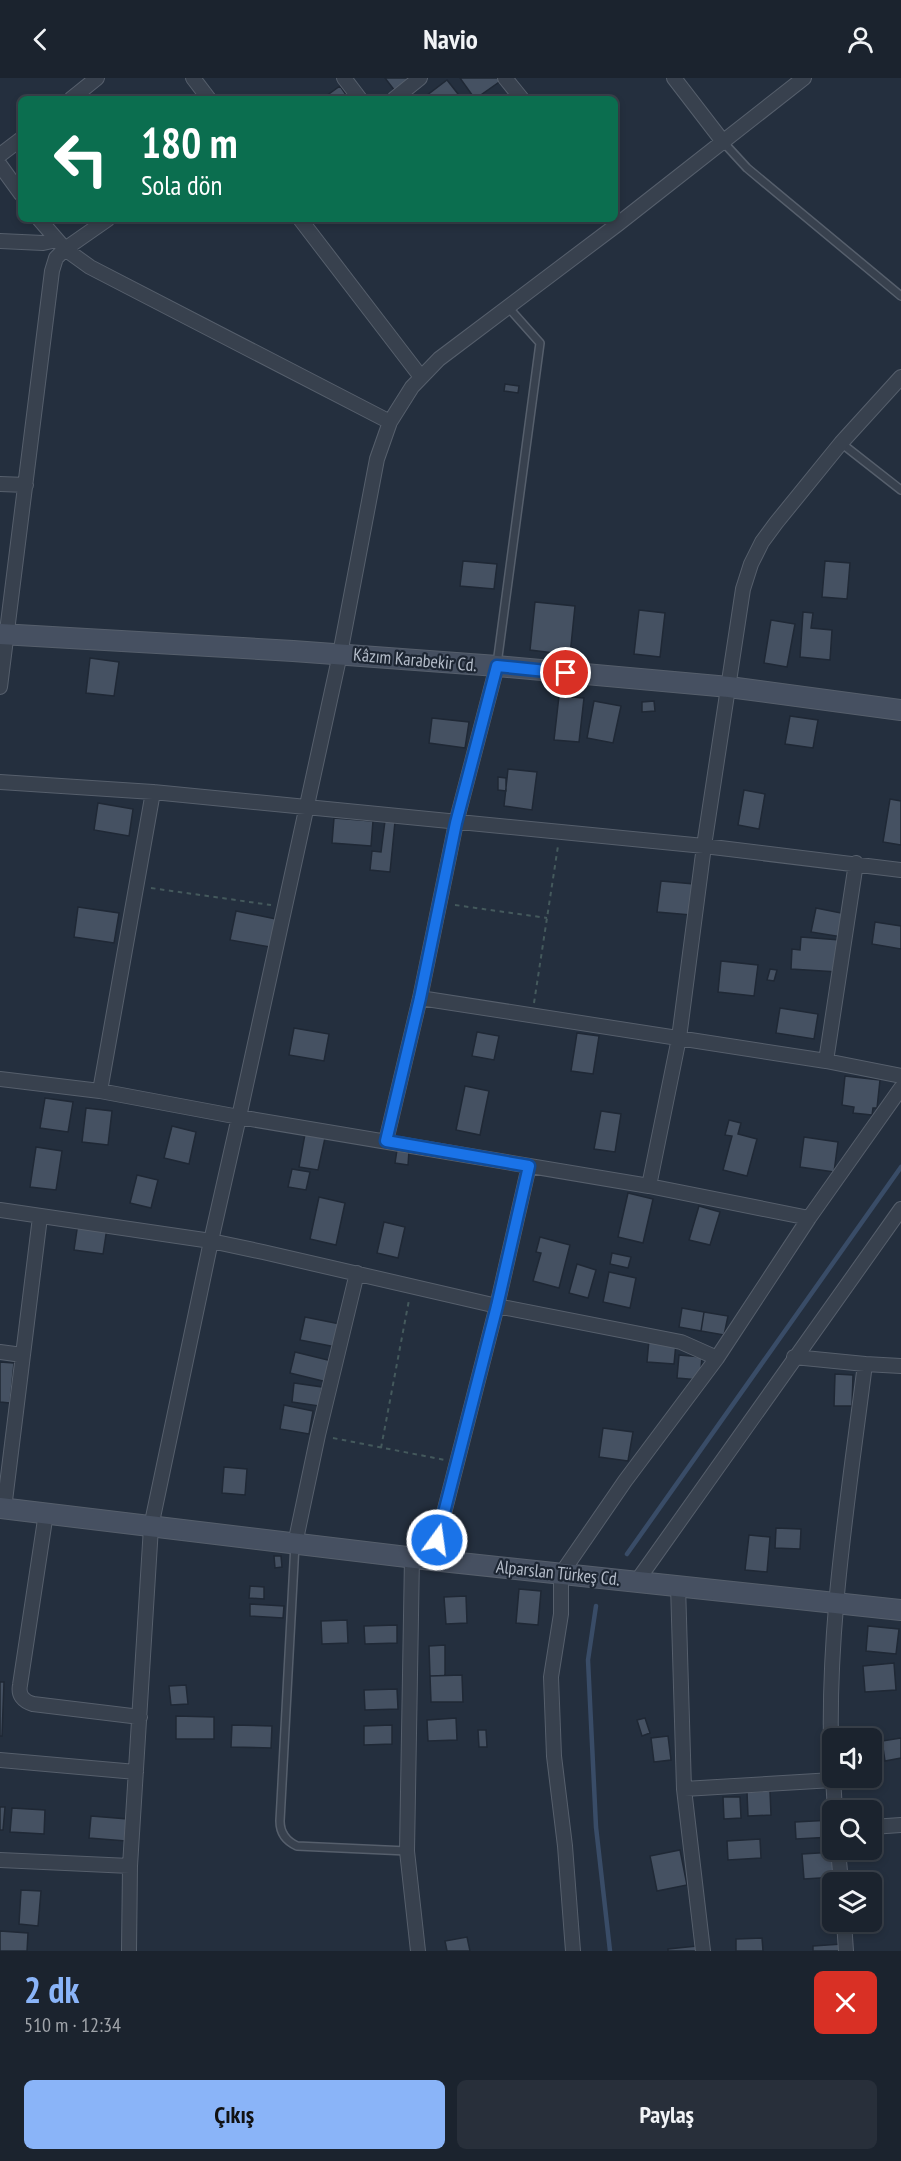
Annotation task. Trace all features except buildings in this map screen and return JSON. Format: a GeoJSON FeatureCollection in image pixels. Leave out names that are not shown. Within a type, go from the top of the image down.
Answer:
{"type":"FeatureCollection","features":[{"type":"Feature","properties":{"kind":"street"},"geometry":{"type":"LineString","coordinates":[[74,96],[97,78]]}},
{"type":"Feature","properties":{"kind":"street"},"geometry":{"type":"LineString","coordinates":[[193,78],[207,96]]}},
{"type":"Feature","properties":{"kind":"street"},"geometry":{"type":"LineString","coordinates":[[344,78],[358,96]]}},
{"type":"Feature","properties":{"kind":"street"},"geometry":{"type":"LineString","coordinates":[[398,96],[420,78]]}},
{"type":"Feature","properties":{"kind":"street"},"geometry":{"type":"LineString","coordinates":[[506,78],[520,96]]}},
{"type":"Feature","properties":{"kind":"street"},"geometry":{"type":"LineString","coordinates":[[674,78],[724,143]]}},
{"type":"Feature","properties":{"kind":"street"},"geometry":{"type":"LineString","coordinates":[[618,221],[724,143],[804,78]]}},
{"type":"Feature","properties":{"kind":"street"},"geometry":{"type":"LineString","coordinates":[[0,155],[18,141]]}},
{"type":"Feature","properties":{"kind":"street"},"geometry":{"type":"LineString","coordinates":[[0,165],[18,190]]}},
{"type":"Feature","properties":{"kind":"street"},"geometry":{"type":"LineString","coordinates":[[42,222],[61,244],[90,267],[390,422]]}},
{"type":"Feature","properties":{"kind":"street"},"geometry":{"type":"LineString","coordinates":[[0,242],[61,244],[102,222]]}},
{"type":"Feature","properties":{"kind":"street"},"geometry":{"type":"LineString","coordinates":[[302,222],[420,377]]}},
{"type":"Feature","properties":{"kind":"street"},"geometry":{"type":"LineString","coordinates":[[129,1951],[130,1866],[151,1527],[211,1241],[340,654],[377,459],[390,422],[420,377],[439,359],[616,222]]}},
{"type":"Feature","properties":{"kind":"street"},"geometry":{"type":"LineString","coordinates":[[0,687],[3,634],[26,486],[52,271],[61,244]]}},
{"type":"Feature","properties":{"kind":"street"},"geometry":{"type":"LineString","coordinates":[[649,1186],[679,1038],[704,846],[744,589],[751,564],[762,542],[776,523],[841,443],[901,377]]}},
{"type":"Feature","properties":{"kind":"street"},"geometry":{"type":"LineString","coordinates":[[0,484],[26,486]]}},
{"type":"Feature","properties":{"kind":"street","name":"Kâzım Karabekir Cd."},"geometry":{"type":"LineString","coordinates":[[3,634],[340,654],[497,666],[729,687],[901,710]]}},
{"type":"Feature","properties":{"kind":"street"},"geometry":{"type":"LineString","coordinates":[[386,1141],[420,998],[456,823],[497,666]]}},
{"type":"Feature","properties":{"kind":"street"},"geometry":{"type":"LineString","coordinates":[[0,782],[153,792],[307,807],[704,846],[901,870]]}},
{"type":"Feature","properties":{"kind":"street"},"geometry":{"type":"LineString","coordinates":[[100,1091],[153,792]]}},
{"type":"Feature","properties":{"kind":"street"},"geometry":{"type":"LineString","coordinates":[[826,1061],[855,863]]}},
{"type":"Feature","properties":{"kind":"street"},"geometry":{"type":"LineString","coordinates":[[420,998],[826,1061],[901,1076]]}},
{"type":"Feature","properties":{"kind":"street"},"geometry":{"type":"LineString","coordinates":[[0,1079],[100,1091],[239,1117],[649,1186],[809,1218]]}},
{"type":"Feature","properties":{"kind":"street"},"geometry":{"type":"LineString","coordinates":[[573,1951],[565,1846],[554,1756],[551,1677],[561,1614],[561,1574],[625,1481],[717,1359],[809,1218],[901,1088]]}},
{"type":"Feature","properties":{"kind":"street"},"geometry":{"type":"LineString","coordinates":[[432,1560],[497,1306],[529,1166]]}},
{"type":"Feature","properties":{"kind":"street"},"geometry":{"type":"LineString","coordinates":[[637,1581],[901,1209]]}},
{"type":"Feature","properties":{"kind":"street"},"geometry":{"type":"LineString","coordinates":[[0,1210],[211,1241],[497,1306],[681,1342],[703,1350],[717,1359]]}},
{"type":"Feature","properties":{"kind":"street"},"geometry":{"type":"LineString","coordinates":[[2,1508],[40,1217]]}},
{"type":"Feature","properties":{"kind":"street"},"geometry":{"type":"LineString","coordinates":[[295,1545],[318,1435],[357,1273]]}},
{"type":"Feature","properties":{"kind":"street"},"geometry":{"type":"LineString","coordinates":[[0,1352],[22,1355]]}},
{"type":"Feature","properties":{"kind":"street"},"geometry":{"type":"LineString","coordinates":[[794,1357],[865,1365],[901,1366]]}},
{"type":"Feature","properties":{"kind":"street"},"geometry":{"type":"LineString","coordinates":[[830,1728],[835,1604],[865,1365]]}},
{"type":"Feature","properties":{"kind":"street","name":"Alparslan Türkeş Cd."},"geometry":{"type":"LineString","coordinates":[[2,1508],[295,1545],[901,1610]]}},
{"type":"Feature","properties":{"kind":"street"},"geometry":{"type":"LineString","coordinates":[[46,1513],[21,1673],[20,1694],[25,1701],[33,1704],[140,1717]]}},
{"type":"Feature","properties":{"kind":"street"},"geometry":{"type":"LineString","coordinates":[[412,1557],[408,1851],[418,1951]]}},
{"type":"Feature","properties":{"kind":"street"},"geometry":{"type":"LineString","coordinates":[[678,1586],[684,1790],[703,1951]]}},
{"type":"Feature","properties":{"kind":"street"},"geometry":{"type":"LineString","coordinates":[[0,1760],[136,1772]]}},
{"type":"Feature","properties":{"kind":"street"},"geometry":{"type":"LineString","coordinates":[[684,1790],[822,1778]]}},
{"type":"Feature","properties":{"kind":"street"},"geometry":{"type":"LineString","coordinates":[[882,1826],[901,1825]]}},
{"type":"Feature","properties":{"kind":"street"},"geometry":{"type":"LineString","coordinates":[[0,1860],[130,1866]]}},
{"type":"Feature","properties":{"kind":"street"},"geometry":{"type":"LineString","coordinates":[[845,1932],[846,1951]]}},
{"type":"Feature","properties":{"kind":"lane"},"geometry":{"type":"LineString","coordinates":[[724,143],[747,168],[901,296]]}},
{"type":"Feature","properties":{"kind":"lane"},"geometry":{"type":"LineString","coordinates":[[497,666],[540,343],[508,307]]}},
{"type":"Feature","properties":{"kind":"lane"},"geometry":{"type":"LineString","coordinates":[[841,443],[901,490]]}},
{"type":"Feature","properties":{"kind":"lane"},"geometry":{"type":"LineString","coordinates":[[295,1545],[280,1821],[282,1832],[287,1841],[297,1846],[408,1851]]}},
{"type":"Feature","properties":{"kind":"path"},"geometry":{"type":"LineString","coordinates":[[532,1015],[560,832]]}},
{"type":"Feature","properties":{"kind":"path"},"geometry":{"type":"LineString","coordinates":[[137,886],[284,906]]}},
{"type":"Feature","properties":{"kind":"path"},"geometry":{"type":"LineString","coordinates":[[439,902],[547,918]]}},
{"type":"Feature","properties":{"kind":"path"},"geometry":{"type":"LineString","coordinates":[[381,1448],[412,1285]]}},
{"type":"Feature","properties":{"kind":"path"},"geometry":{"type":"LineString","coordinates":[[318,1435],[457,1462]]}},
{"type":"Feature","properties":{"kind":"waterway"},"geometry":{"type":"LineString","coordinates":[[627,1554],[901,1167]]}},
{"type":"Feature","properties":{"kind":"waterway"},"geometry":{"type":"LineString","coordinates":[[596,1606],[588,1660],[596,1827],[610,1951]]}},
{"type":"Feature","properties":{"kind":"route"},"geometry":{"type":"LineString","coordinates":[[437,1540],[497,1306],[529,1166],[386,1141],[420,998],[456,823],[497,666],[566,673]]}}]}
